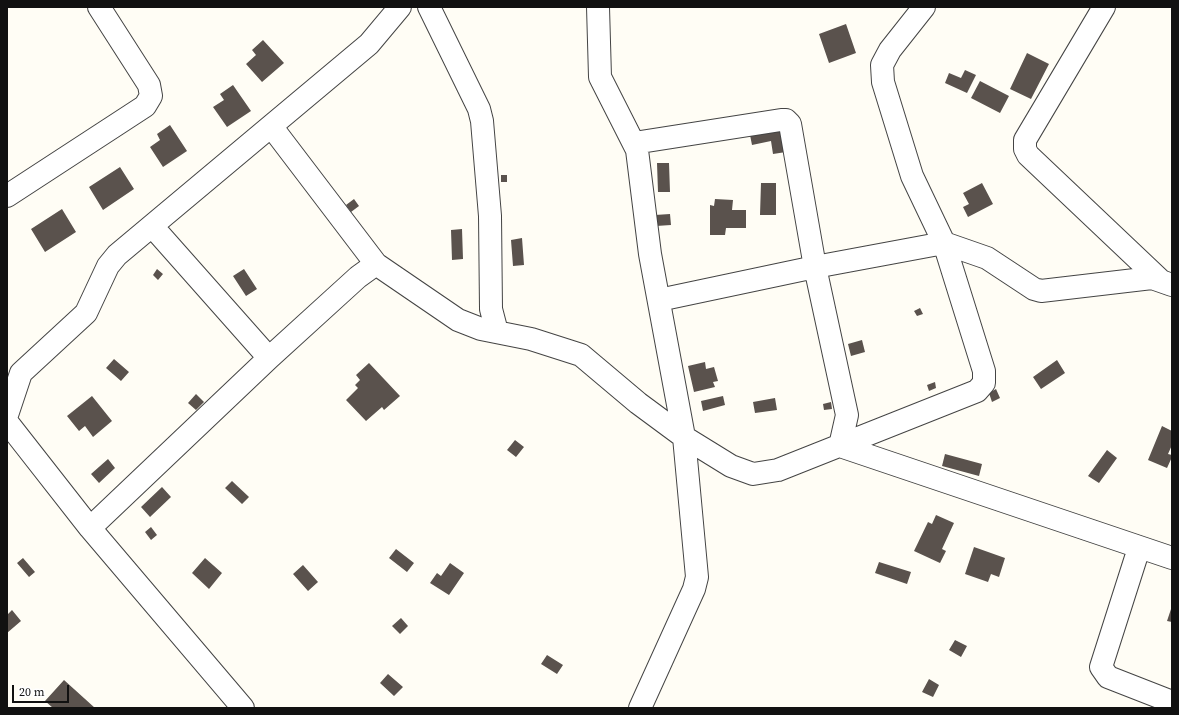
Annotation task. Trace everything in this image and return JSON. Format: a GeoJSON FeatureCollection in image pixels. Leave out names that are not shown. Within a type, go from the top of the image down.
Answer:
{"type":"FeatureCollection","features":[{"type":"Feature","properties":{"kind":"street"},"geometry":{"type":"LineString","coordinates":[[7,196],[145,106],[151,96],[149,85],[99,7]]}},
{"type":"Feature","properties":{"kind":"street"},"geometry":{"type":"LineString","coordinates":[[7,415],[20,373],[86,313],[108,266],[152,226],[369,44],[400,7]]}},
{"type":"Feature","properties":{"kind":"street"},"geometry":{"type":"LineString","coordinates":[[429,7],[479,109],[482,121],[490,216],[491,309],[497,332]]}},
{"type":"Feature","properties":{"kind":"street"},"geometry":{"type":"LineString","coordinates":[[598,7],[600,77],[637,150],[650,254],[684,437],[697,577],[694,589],[640,708]]}},
{"type":"Feature","properties":{"kind":"street"},"geometry":{"type":"LineString","coordinates":[[271,126],[376,264],[458,320],[481,329],[531,339],[581,355],[638,403],[684,437],[731,466],[753,474],[778,470],[977,391],[984,383],[984,371],[944,243],[912,176],[883,82],[882,65],[890,50],[924,7]]}},
{"type":"Feature","properties":{"kind":"street"},"geometry":{"type":"LineString","coordinates":[[1104,7],[1025,140],[1025,149],[1028,155],[1166,283]]}},
{"type":"Feature","properties":{"kind":"street"},"geometry":{"type":"LineString","coordinates":[[634,143],[786,120],[790,124],[815,267],[847,415],[840,446]]}},
{"type":"Feature","properties":{"kind":"street"},"geometry":{"type":"LineString","coordinates":[[152,226],[269,358]]}},
{"type":"Feature","properties":{"kind":"street"},"geometry":{"type":"LineString","coordinates":[[659,300],[815,267],[944,243],[987,258],[1034,289],[1041,291],[1152,278],[1166,283]]}},
{"type":"Feature","properties":{"kind":"street"},"geometry":{"type":"LineString","coordinates":[[90,528],[269,358],[358,277],[376,264]]}},
{"type":"Feature","properties":{"kind":"street"},"geometry":{"type":"LineString","coordinates":[[7,422],[90,528],[243,708]]}},
{"type":"Feature","properties":{"kind":"street"},"geometry":{"type":"LineString","coordinates":[[840,446],[1172,558]]}},
{"type":"Feature","properties":{"kind":"street"},"geometry":{"type":"LineString","coordinates":[[1139,548],[1101,667],[1108,677],[1172,702]]}},
{"type":"Feature","properties":{"kind":"building"},"geometry":{"type":"Polygon","coordinates":[[[846,24],[856,53],[829,63],[819,34],[846,24]]]}},
{"type":"Feature","properties":{"kind":"building"},"geometry":{"type":"Polygon","coordinates":[[[263,40],[284,63],[262,82],[246,64],[256,55],[252,50],[263,40]]]}},
{"type":"Feature","properties":{"kind":"building"},"geometry":{"type":"Polygon","coordinates":[[[1027,53],[1049,64],[1031,99],[1010,89],[1027,53]]]}},
{"type":"Feature","properties":{"kind":"building"},"geometry":{"type":"Polygon","coordinates":[[[965,70],[976,75],[967,93],[945,83],[949,73],[961,78],[965,70]]]}},
{"type":"Feature","properties":{"kind":"building"},"geometry":{"type":"Polygon","coordinates":[[[980,81],[1009,96],[1000,113],[971,98],[980,81]]]}},
{"type":"Feature","properties":{"kind":"building"},"geometry":{"type":"Polygon","coordinates":[[[233,85],[251,111],[227,127],[213,107],[224,100],[220,94],[233,85]]]}},
{"type":"Feature","properties":{"kind":"building"},"geometry":{"type":"Polygon","coordinates":[[[170,125],[187,151],[163,167],[150,147],[160,140],[157,134],[170,125]]]}},
{"type":"Feature","properties":{"kind":"building"},"geometry":{"type":"Polygon","coordinates":[[[782,129],[786,152],[773,154],[771,141],[752,145],[750,135],[782,129]]]}},
{"type":"Feature","properties":{"kind":"building"},"geometry":{"type":"Polygon","coordinates":[[[657,163],[669,163],[670,192],[658,192],[657,163]]]}},
{"type":"Feature","properties":{"kind":"building"},"geometry":{"type":"Polygon","coordinates":[[[120,167],[134,189],[103,210],[89,187],[120,167]]]}},
{"type":"Feature","properties":{"kind":"building"},"geometry":{"type":"Polygon","coordinates":[[[501,175],[507,175],[507,182],[501,182],[501,175]]]}},
{"type":"Feature","properties":{"kind":"building"},"geometry":{"type":"Polygon","coordinates":[[[761,183],[776,183],[776,215],[760,215],[761,183]]]}},
{"type":"Feature","properties":{"kind":"building"},"geometry":{"type":"Polygon","coordinates":[[[982,183],[993,204],[968,217],[963,207],[969,204],[963,193],[982,183]]]}},
{"type":"Feature","properties":{"kind":"building"},"geometry":{"type":"Polygon","coordinates":[[[354,199],[359,206],[351,212],[346,205],[354,199]]]}},
{"type":"Feature","properties":{"kind":"building"},"geometry":{"type":"Polygon","coordinates":[[[715,199],[733,200],[732,210],[746,210],[746,228],[726,228],[725,235],[710,235],[710,205],[714,206],[715,199]]]}},
{"type":"Feature","properties":{"kind":"building"},"geometry":{"type":"Polygon","coordinates":[[[62,209],[76,232],[45,252],[31,229],[62,209]]]}},
{"type":"Feature","properties":{"kind":"building"},"geometry":{"type":"Polygon","coordinates":[[[670,214],[671,225],[656,226],[655,215],[670,214]]]}},
{"type":"Feature","properties":{"kind":"building"},"geometry":{"type":"Polygon","coordinates":[[[462,229],[463,259],[452,260],[451,230],[462,229]]]}},
{"type":"Feature","properties":{"kind":"building"},"geometry":{"type":"Polygon","coordinates":[[[522,238],[524,265],[513,266],[511,240],[522,238]]]}},
{"type":"Feature","properties":{"kind":"building"},"geometry":{"type":"Polygon","coordinates":[[[157,269],[163,274],[158,280],[153,275],[157,269]]]}},
{"type":"Feature","properties":{"kind":"building"},"geometry":{"type":"Polygon","coordinates":[[[244,269],[257,289],[246,296],[233,276],[244,269]]]}},
{"type":"Feature","properties":{"kind":"building"},"geometry":{"type":"Polygon","coordinates":[[[920,308],[923,314],[917,316],[914,311],[920,308]]]}},
{"type":"Feature","properties":{"kind":"building"},"geometry":{"type":"Polygon","coordinates":[[[862,340],[865,352],[851,356],[848,344],[862,340]]]}},
{"type":"Feature","properties":{"kind":"building"},"geometry":{"type":"Polygon","coordinates":[[[114,359],[129,372],[121,381],[106,368],[114,359]]]}},
{"type":"Feature","properties":{"kind":"building"},"geometry":{"type":"Polygon","coordinates":[[[1057,360],[1065,373],[1041,389],[1033,377],[1057,360]]]}},
{"type":"Feature","properties":{"kind":"building"},"geometry":{"type":"Polygon","coordinates":[[[705,362],[706,369],[714,367],[718,381],[713,382],[715,387],[694,392],[688,366],[705,362]]]}},
{"type":"Feature","properties":{"kind":"building"},"geometry":{"type":"Polygon","coordinates":[[[369,363],[400,396],[384,410],[382,407],[366,421],[346,400],[358,388],[355,385],[360,380],[356,375],[369,363]]]}},
{"type":"Feature","properties":{"kind":"building"},"geometry":{"type":"Polygon","coordinates":[[[935,382],[936,388],[929,391],[927,385],[935,382]]]}},
{"type":"Feature","properties":{"kind":"building"},"geometry":{"type":"Polygon","coordinates":[[[996,389],[1000,398],[992,402],[989,393],[996,389]]]}},
{"type":"Feature","properties":{"kind":"building"},"geometry":{"type":"Polygon","coordinates":[[[196,394],[204,402],[196,410],[188,403],[196,394]]]}},
{"type":"Feature","properties":{"kind":"building"},"geometry":{"type":"Polygon","coordinates":[[[92,396],[112,421],[93,437],[85,426],[79,431],[67,416],[92,396]]]}},
{"type":"Feature","properties":{"kind":"building"},"geometry":{"type":"Polygon","coordinates":[[[723,396],[725,405],[703,411],[701,401],[723,396]]]}},
{"type":"Feature","properties":{"kind":"building"},"geometry":{"type":"Polygon","coordinates":[[[775,398],[777,410],[755,413],[753,402],[775,398]]]}},
{"type":"Feature","properties":{"kind":"building"},"geometry":{"type":"Polygon","coordinates":[[[831,402],[832,409],[824,410],[823,404],[831,402]]]}},
{"type":"Feature","properties":{"kind":"building"},"geometry":{"type":"Polygon","coordinates":[[[1162,426],[1172,431],[1172,445],[1168,454],[1172,455],[1172,457],[1167,468],[1148,460],[1162,426]]]}},
{"type":"Feature","properties":{"kind":"building"},"geometry":{"type":"Polygon","coordinates":[[[515,440],[524,447],[516,457],[507,450],[515,440]]]}},
{"type":"Feature","properties":{"kind":"building"},"geometry":{"type":"Polygon","coordinates":[[[1107,450],[1117,458],[1099,483],[1088,476],[1107,450]]]}},
{"type":"Feature","properties":{"kind":"building"},"geometry":{"type":"Polygon","coordinates":[[[945,454],[982,464],[979,476],[942,466],[945,454]]]}},
{"type":"Feature","properties":{"kind":"building"},"geometry":{"type":"Polygon","coordinates":[[[108,459],[115,468],[99,483],[91,474],[108,459]]]}},
{"type":"Feature","properties":{"kind":"building"},"geometry":{"type":"Polygon","coordinates":[[[232,481],[249,497],[242,504],[225,488],[232,481]]]}},
{"type":"Feature","properties":{"kind":"building"},"geometry":{"type":"Polygon","coordinates":[[[162,487],[171,497],[150,517],[141,507],[162,487]]]}},
{"type":"Feature","properties":{"kind":"building"},"geometry":{"type":"Polygon","coordinates":[[[936,515],[954,523],[942,549],[946,551],[940,563],[914,551],[928,522],[932,524],[936,515]]]}},
{"type":"Feature","properties":{"kind":"building"},"geometry":{"type":"Polygon","coordinates":[[[151,527],[157,535],[151,540],[145,532],[151,527]]]}},
{"type":"Feature","properties":{"kind":"building"},"geometry":{"type":"Polygon","coordinates":[[[974,547],[1005,558],[999,577],[991,574],[988,582],[965,574],[974,547]]]}},
{"type":"Feature","properties":{"kind":"building"},"geometry":{"type":"Polygon","coordinates":[[[396,549],[414,563],[407,572],[389,558],[396,549]]]}},
{"type":"Feature","properties":{"kind":"building"},"geometry":{"type":"Polygon","coordinates":[[[23,558],[35,572],[29,577],[17,563],[23,558]]]}},
{"type":"Feature","properties":{"kind":"building"},"geometry":{"type":"Polygon","coordinates":[[[205,558],[222,573],[209,589],[192,573],[205,558]]]}},
{"type":"Feature","properties":{"kind":"building"},"geometry":{"type":"Polygon","coordinates":[[[879,562],[911,572],[907,584],[875,573],[879,562]]]}},
{"type":"Feature","properties":{"kind":"building"},"geometry":{"type":"Polygon","coordinates":[[[450,563],[464,573],[449,595],[430,583],[437,573],[441,576],[450,563]]]}},
{"type":"Feature","properties":{"kind":"building"},"geometry":{"type":"Polygon","coordinates":[[[303,565],[318,582],[308,591],[293,574],[303,565]]]}},
{"type":"Feature","properties":{"kind":"building"},"geometry":{"type":"Polygon","coordinates":[[[1172,606],[1172,622],[1167,621],[1172,606]]]}},
{"type":"Feature","properties":{"kind":"building"},"geometry":{"type":"Polygon","coordinates":[[[12,610],[21,621],[7,633],[7,615],[12,610]]]}},
{"type":"Feature","properties":{"kind":"building"},"geometry":{"type":"Polygon","coordinates":[[[401,618],[408,626],[400,634],[392,626],[401,618]]]}},
{"type":"Feature","properties":{"kind":"building"},"geometry":{"type":"Polygon","coordinates":[[[955,640],[967,646],[961,657],[949,650],[955,640]]]}},
{"type":"Feature","properties":{"kind":"building"},"geometry":{"type":"Polygon","coordinates":[[[547,655],[563,665],[557,674],[541,664],[547,655]]]}},
{"type":"Feature","properties":{"kind":"building"},"geometry":{"type":"Polygon","coordinates":[[[388,674],[403,687],[394,696],[380,683],[388,674]]]}},
{"type":"Feature","properties":{"kind":"building"},"geometry":{"type":"Polygon","coordinates":[[[929,679],[939,685],[933,697],[922,692],[929,679]]]}},
{"type":"Feature","properties":{"kind":"building"},"geometry":{"type":"Polygon","coordinates":[[[64,680],[95,708],[53,708],[45,701],[64,680]]]}}]}
